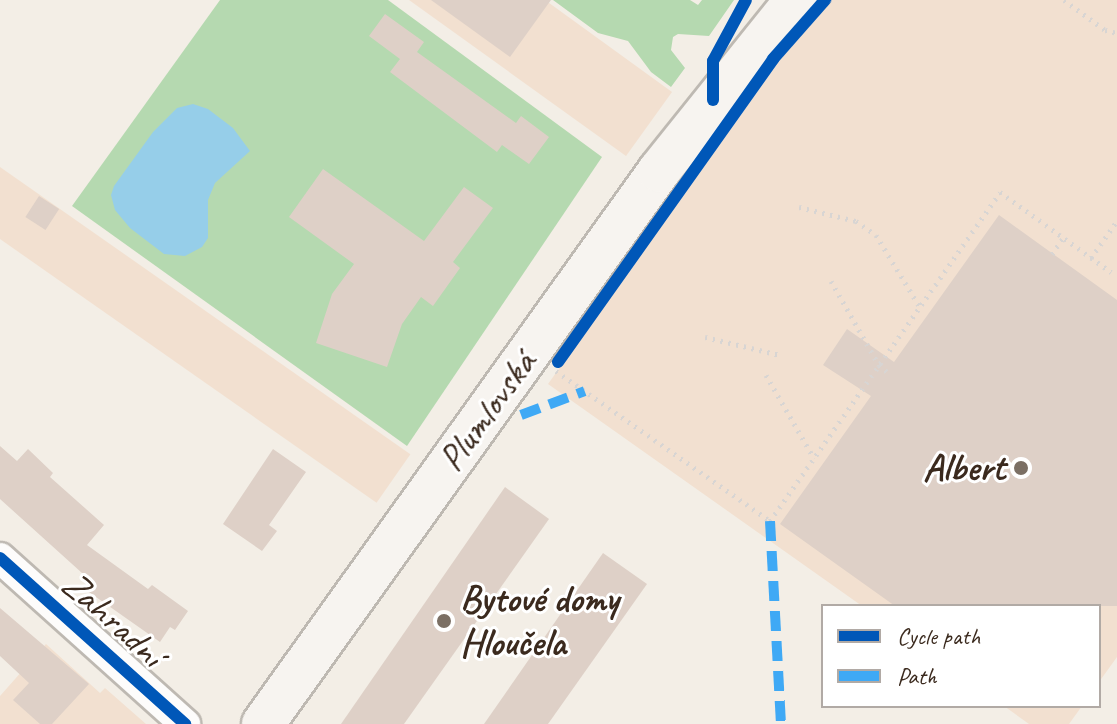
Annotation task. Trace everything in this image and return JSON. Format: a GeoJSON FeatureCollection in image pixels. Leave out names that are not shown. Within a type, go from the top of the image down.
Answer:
{"type":"FeatureCollection","features":[{"type":"Feature","properties":{"kind":"main road","name":"Plumlovská"},"geometry":{"type":"LineString","coordinates":[[713,100],[763,0]]}},
{"type":"Feature","properties":{"kind":"main road","name":"Plumlovská"},"geometry":{"type":"LineString","coordinates":[[263,724],[713,100],[796,0]]}},
{"type":"Feature","properties":{"kind":"street","name":"Zahradní"},"geometry":{"type":"LineString","coordinates":[[0,558],[185,724]]}},
{"type":"Feature","properties":{"kind":"path"},"geometry":{"type":"LineString","coordinates":[[1064,0],[1105,30],[1117,33]]}},
{"type":"Feature","properties":{"kind":"path"},"geometry":{"type":"LineString","coordinates":[[556,371],[770,521],[1000,192],[1111,272]]}},
{"type":"Feature","properties":{"kind":"path"},"geometry":{"type":"LineString","coordinates":[[799,207],[856,221],[876,235],[920,307]]}},
{"type":"Feature","properties":{"kind":"path"},"geometry":{"type":"LineString","coordinates":[[1091,258],[1117,221]]}},
{"type":"Feature","properties":{"kind":"path"},"geometry":{"type":"LineString","coordinates":[[1052,254],[1063,238]]}},
{"type":"Feature","properties":{"kind":"path"},"geometry":{"type":"LineString","coordinates":[[831,281],[879,365],[887,372]]}},
{"type":"Feature","properties":{"kind":"path"},"geometry":{"type":"LineString","coordinates":[[705,337],[780,355]]}},
{"type":"Feature","properties":{"kind":"path"},"geometry":{"type":"LineString","coordinates":[[766,375],[814,458]]}},
{"type":"Feature","properties":{"kind":"shaded area"},"geometry":{"type":"Polygon","coordinates":[[[409,0],[545,0],[672,92],[626,156],[409,0]]]}},
{"type":"Feature","properties":{"kind":"shaded area"},"geometry":{"type":"Polygon","coordinates":[[[823,0],[1117,0],[1117,657],[1101,679],[1101,604],[859,604],[548,384],[823,0]]]}},
{"type":"Feature","properties":{"kind":"shaded area"},"geometry":{"type":"Polygon","coordinates":[[[0,167],[410,454],[377,503],[0,239],[0,167]]]}},
{"type":"Feature","properties":{"kind":"shaded area"},"geometry":{"type":"Polygon","coordinates":[[[46,644],[100,693],[105,688],[146,724],[0,724],[0,696],[46,644]]]}},
{"type":"Feature","properties":{"kind":"shaded area"},"geometry":{"type":"Polygon","coordinates":[[[1007,708],[1081,708],[1069,724],[1029,724],[1007,708]]]}},
{"type":"Feature","properties":{"kind":"green space"},"geometry":{"type":"Polygon","coordinates":[[[220,0],[388,0],[602,157],[407,446],[72,206],[220,0]]]}},
{"type":"Feature","properties":{"kind":"green space"},"geometry":{"type":"Polygon","coordinates":[[[553,0],[690,0],[698,5],[702,0],[734,0],[709,36],[678,34],[673,37],[671,50],[685,68],[671,87],[651,72],[628,41],[598,33],[553,0]]]}},
{"type":"Feature","properties":{"kind":"water"},"geometry":{"type":"Polygon","coordinates":[[[193,104],[208,109],[233,128],[250,151],[215,183],[208,200],[208,238],[202,247],[185,256],[164,254],[130,228],[115,210],[111,195],[114,186],[153,132],[177,108],[193,104]]]}},
{"type":"Feature","properties":{"kind":"building"},"geometry":{"type":"Polygon","coordinates":[[[431,0],[551,0],[510,57],[431,0]]]}},
{"type":"Feature","properties":{"kind":"building"},"geometry":{"type":"Polygon","coordinates":[[[385,14],[424,42],[417,52],[516,123],[521,116],[549,137],[529,164],[502,145],[497,152],[390,72],[400,59],[369,36],[385,14]]]}},
{"type":"Feature","properties":{"kind":"building"},"geometry":{"type":"Polygon","coordinates":[[[323,169],[424,241],[464,187],[493,208],[453,262],[460,268],[433,306],[421,297],[402,324],[387,367],[316,343],[332,294],[354,264],[289,217],[323,169]]]}},
{"type":"Feature","properties":{"kind":"building"},"geometry":{"type":"Polygon","coordinates":[[[39,196],[59,209],[46,230],[25,217],[39,196]]]}},
{"type":"Feature","properties":{"kind":"building"},"geometry":{"type":"Polygon","coordinates":[[[999,215],[1117,300],[1117,606],[892,604],[780,524],[871,396],[823,365],[847,329],[894,362],[999,215]]]}},
{"type":"Feature","properties":{"kind":"building"},"geometry":{"type":"Polygon","coordinates":[[[0,446],[17,461],[28,449],[53,473],[50,477],[104,525],[87,545],[148,589],[152,585],[188,611],[175,630],[170,627],[160,642],[86,590],[92,582],[0,499],[0,446]]]}},
{"type":"Feature","properties":{"kind":"building"},"geometry":{"type":"Polygon","coordinates":[[[273,449],[306,472],[269,525],[277,531],[262,551],[223,524],[273,449]]]}},
{"type":"Feature","properties":{"kind":"building","name":"Bytové domy Hloučela"},"geometry":{"type":"Polygon","coordinates":[[[505,487],[549,519],[404,724],[341,724],[505,487]]]}},
{"type":"Feature","properties":{"kind":"building","name":"Bytové domy Hloučela"},"geometry":{"type":"Polygon","coordinates":[[[603,553],[647,584],[548,724],[484,724],[603,553]]]}},
{"type":"Feature","properties":{"kind":"building"},"geometry":{"type":"Polygon","coordinates":[[[0,608],[89,684],[52,724],[40,724],[13,700],[29,683],[0,656],[0,608]]]}},
{"type":"Feature","properties":{"kind":"marked path"},"geometry":{"type":"LineString","coordinates":[[521,415],[585,391]]}},
{"type":"Feature","properties":{"kind":"marked path"},"geometry":{"type":"LineString","coordinates":[[770,521],[781,724]]}},
{"type":"Feature","properties":{"kind":"cycle path"},"geometry":{"type":"LineString","coordinates":[[713,100],[713,61],[746,0]]}},
{"type":"Feature","properties":{"kind":"cycle path"},"geometry":{"type":"LineString","coordinates":[[558,362],[773,59],[825,0]]}},
{"type":"Feature","properties":{"kind":"cycle path"},"geometry":{"type":"LineString","coordinates":[[0,558],[185,724]]}},
{"type":"Feature","properties":{"kind":"place","name":"Albert"},"geometry":{"type":"Point","coordinates":[1021,468]}},
{"type":"Feature","properties":{"kind":"place","name":"Bytové domy Hloučela"},"geometry":{"type":"Point","coordinates":[444,621]}}]}
